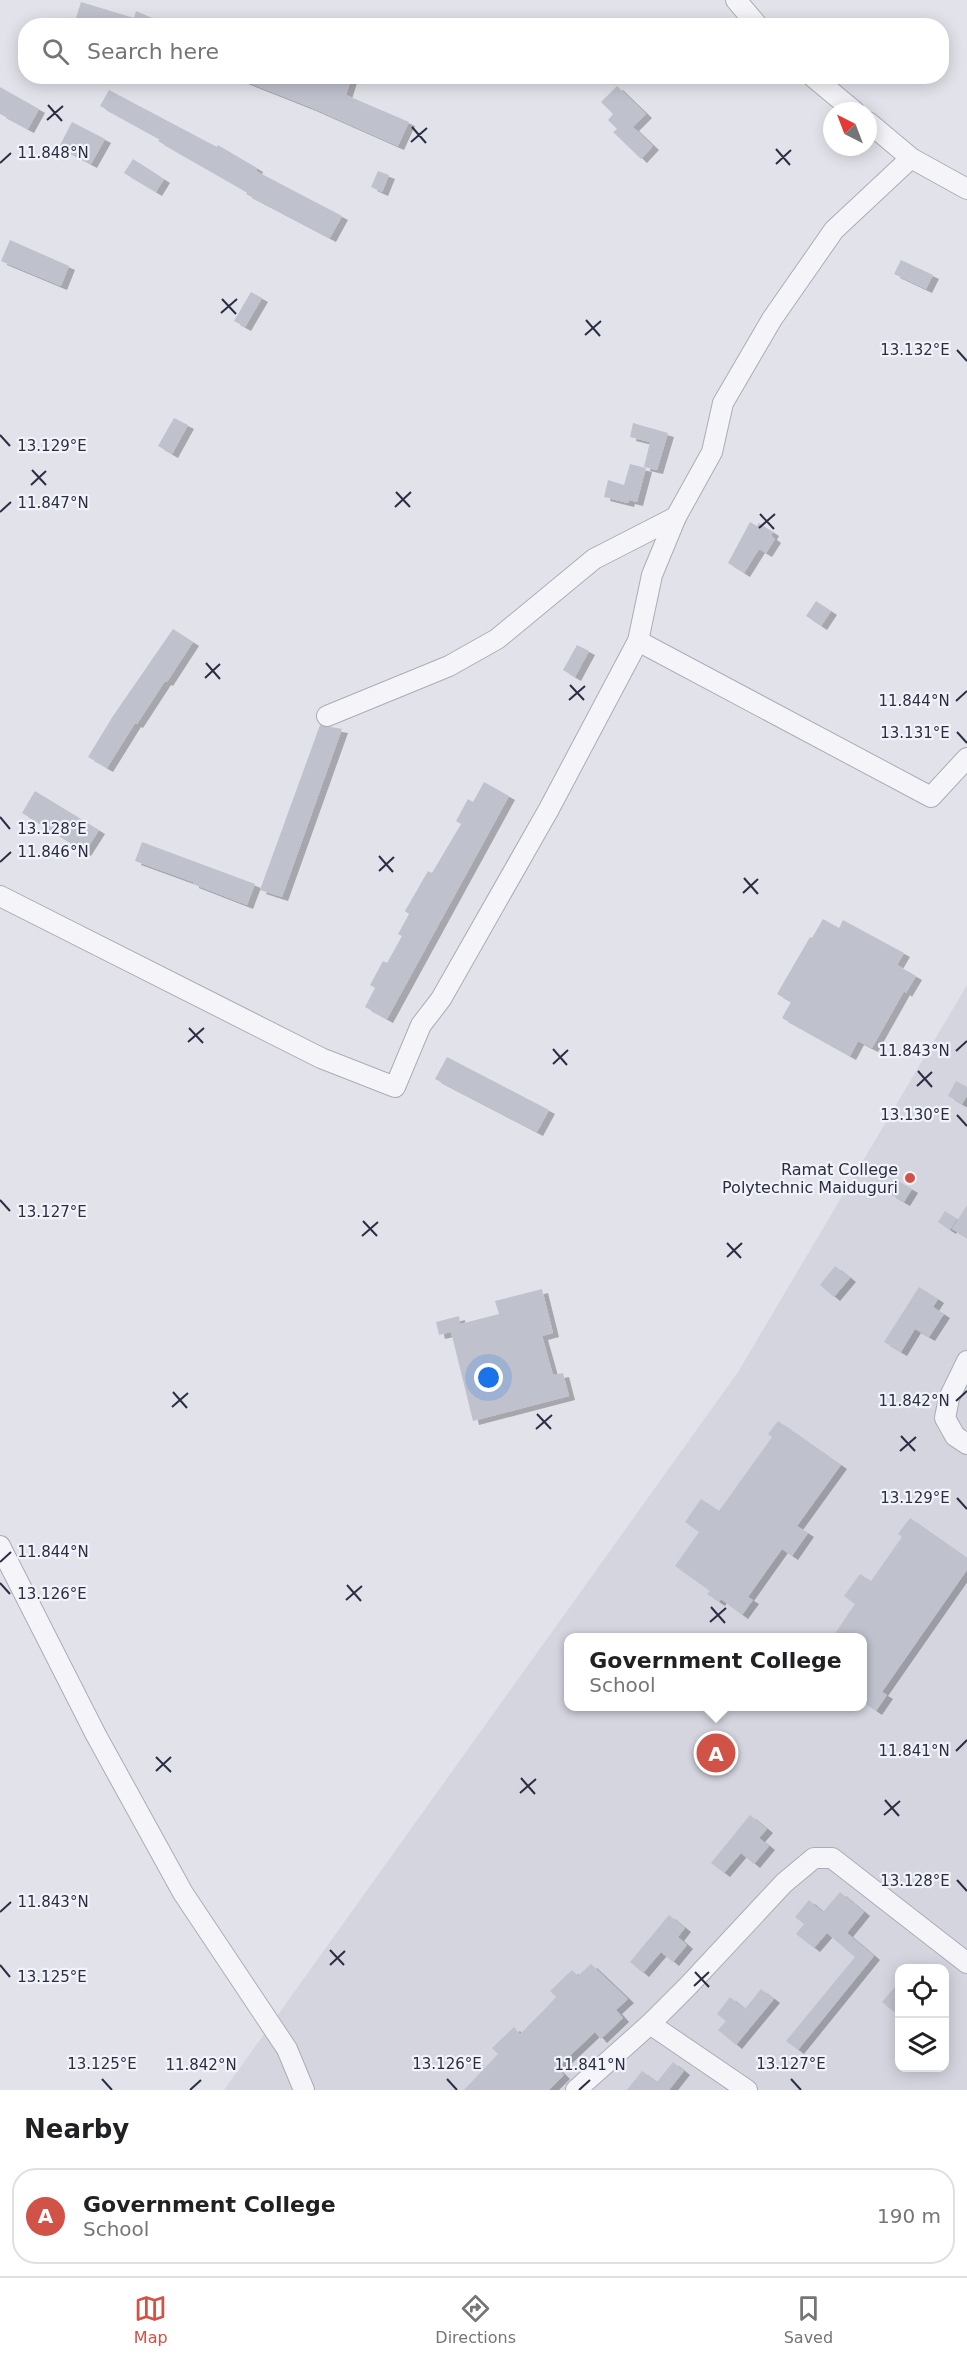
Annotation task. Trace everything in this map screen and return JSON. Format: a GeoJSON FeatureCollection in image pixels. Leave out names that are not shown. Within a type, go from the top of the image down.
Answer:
{"type":"FeatureCollection","features":[{"type":"Feature","properties":{"kind":"street"},"geometry":{"type":"LineString","coordinates":[[736,0],[751,18]]}},
{"type":"Feature","properties":{"kind":"street"},"geometry":{"type":"LineString","coordinates":[[822,84],[843,102]]}},
{"type":"Feature","properties":{"kind":"street"},"geometry":{"type":"LineString","coordinates":[[877,130],[911,158],[967,189]]}},
{"type":"Feature","properties":{"kind":"street"},"geometry":{"type":"LineString","coordinates":[[0,896],[321,1058],[395,1087],[420,1025],[441,999],[549,809],[638,641],[652,575],[676,517],[712,452],[723,403],[772,319],[834,230],[911,158]]}},
{"type":"Feature","properties":{"kind":"street"},"geometry":{"type":"LineString","coordinates":[[327,716],[449,666],[497,639],[594,559],[676,517]]}},
{"type":"Feature","properties":{"kind":"street"},"geometry":{"type":"LineString","coordinates":[[638,641],[931,797],[967,758]]}},
{"type":"Feature","properties":{"kind":"street"},"geometry":{"type":"LineString","coordinates":[[967,1360],[949,1398],[945,1418],[955,1436],[967,1444]]}},
{"type":"Feature","properties":{"kind":"street"},"geometry":{"type":"LineString","coordinates":[[0,1546],[96,1735],[178,1884],[287,2049],[304,2090]]}},
{"type":"Feature","properties":{"kind":"street"},"geometry":{"type":"LineString","coordinates":[[576,2090],[650,2024],[784,1882],[814,1858],[832,1858],[967,1964]]}},
{"type":"Feature","properties":{"kind":"street"},"geometry":{"type":"LineString","coordinates":[[650,2024],[747,2090]]}},
{"type":"Feature","properties":{"kind":"shaded area"},"geometry":{"type":"Polygon","coordinates":[[[967,985],[967,2090],[224,2090],[738,1372],[967,985]]]}},
{"type":"Feature","properties":{"kind":"building"},"geometry":{"type":"Polygon","coordinates":[[[81,2],[134,18],[76,18],[81,2]]]}},
{"type":"Feature","properties":{"kind":"building"},"geometry":{"type":"Polygon","coordinates":[[[136,11],[152,18],[134,18],[136,11]]]}},
{"type":"Feature","properties":{"kind":"building"},"geometry":{"type":"Polygon","coordinates":[[[252,84],[349,84],[346,95],[409,122],[398,146],[252,84]]]}},
{"type":"Feature","properties":{"kind":"building"},"geometry":{"type":"Polygon","coordinates":[[[617,86],[646,114],[633,127],[653,146],[641,159],[613,132],[617,129],[608,120],[613,114],[601,102],[617,86]]]}},
{"type":"Feature","properties":{"kind":"building"},"geometry":{"type":"Polygon","coordinates":[[[0,87],[39,109],[28,129],[0,114],[0,87]]]}},
{"type":"Feature","properties":{"kind":"building"},"geometry":{"type":"Polygon","coordinates":[[[109,90],[217,147],[218,145],[257,168],[256,171],[342,216],[330,238],[246,194],[247,192],[158,141],[160,139],[100,106],[109,90]]]}},
{"type":"Feature","properties":{"kind":"building"},"geometry":{"type":"Polygon","coordinates":[[[72,122],[105,139],[91,164],[59,147],[72,122]]]}},
{"type":"Feature","properties":{"kind":"building"},"geometry":{"type":"Polygon","coordinates":[[[133,159],[164,179],[156,192],[124,173],[133,159]]]}},
{"type":"Feature","properties":{"kind":"building"},"geometry":{"type":"Polygon","coordinates":[[[378,171],[389,175],[382,192],[371,187],[378,171]]]}},
{"type":"Feature","properties":{"kind":"building"},"geometry":{"type":"Polygon","coordinates":[[[10,240],[69,266],[61,286],[1,261],[10,240]]]}},
{"type":"Feature","properties":{"kind":"building"},"geometry":{"type":"Polygon","coordinates":[[[901,260],[933,275],[926,289],[894,274],[901,260]]]}},
{"type":"Feature","properties":{"kind":"building"},"geometry":{"type":"Polygon","coordinates":[[[251,292],[262,298],[245,327],[234,321],[251,292]]]}},
{"type":"Feature","properties":{"kind":"building"},"geometry":{"type":"Polygon","coordinates":[[[174,418],[188,425],[172,454],[158,446],[174,418]]]}},
{"type":"Feature","properties":{"kind":"building"},"geometry":{"type":"Polygon","coordinates":[[[633,423],[668,433],[657,470],[644,467],[650,442],[630,437],[633,423]]]}},
{"type":"Feature","properties":{"kind":"building"},"geometry":{"type":"Polygon","coordinates":[[[630,464],[646,468],[637,502],[629,500],[628,503],[604,497],[608,480],[624,485],[630,464]]]}},
{"type":"Feature","properties":{"kind":"building"},"geometry":{"type":"Polygon","coordinates":[[[750,522],[757,526],[759,523],[773,532],[771,536],[775,539],[766,553],[759,549],[744,573],[728,563],[750,522]]]}},
{"type":"Feature","properties":{"kind":"building"},"geometry":{"type":"Polygon","coordinates":[[[816,601],[831,611],[821,626],[806,616],[816,601]]]}},
{"type":"Feature","properties":{"kind":"building"},"geometry":{"type":"Polygon","coordinates":[[[173,629],[193,642],[137,724],[135,723],[107,768],[88,757],[113,716],[173,629]]]}},
{"type":"Feature","properties":{"kind":"building"},"geometry":{"type":"Polygon","coordinates":[[[577,645],[589,651],[575,677],[563,670],[577,645]]]}},
{"type":"Feature","properties":{"kind":"building"},"geometry":{"type":"Polygon","coordinates":[[[320,725],[342,729],[282,897],[260,890],[320,725]]]}},
{"type":"Feature","properties":{"kind":"building"},"geometry":{"type":"Polygon","coordinates":[[[484,782],[509,796],[387,1019],[365,1007],[375,988],[370,985],[383,961],[387,963],[402,936],[398,934],[409,914],[405,911],[428,871],[432,873],[461,824],[456,821],[468,799],[473,802],[484,782]]]}},
{"type":"Feature","properties":{"kind":"building"},"geometry":{"type":"Polygon","coordinates":[[[35,791],[99,830],[85,852],[22,813],[35,791]]]}},
{"type":"Feature","properties":{"kind":"building"},"geometry":{"type":"Polygon","coordinates":[[[142,842],[255,884],[247,905],[135,861],[142,842]]]}},
{"type":"Feature","properties":{"kind":"building"},"geometry":{"type":"Polygon","coordinates":[[[823,919],[839,928],[843,920],[904,953],[897,965],[916,976],[906,993],[904,991],[872,1048],[858,1041],[850,1056],[782,1018],[791,1002],[777,994],[823,919]]]}},
{"type":"Feature","properties":{"kind":"building"},"geometry":{"type":"Polygon","coordinates":[[[447,1057],[549,1110],[537,1132],[435,1079],[447,1057]]]}},
{"type":"Feature","properties":{"kind":"building"},"geometry":{"type":"Polygon","coordinates":[[[956,1081],[967,1087],[967,1096],[962,1104],[948,1096],[956,1081]]]}},
{"type":"Feature","properties":{"kind":"building"},"geometry":{"type":"Polygon","coordinates":[[[898,1181],[912,1189],[904,1202],[890,1194],[898,1181]]]}},
{"type":"Feature","properties":{"kind":"building"},"geometry":{"type":"Polygon","coordinates":[[[967,1205],[967,1238],[952,1229],[967,1205]]]}},
{"type":"Feature","properties":{"kind":"building"},"geometry":{"type":"Polygon","coordinates":[[[945,1211],[957,1219],[950,1230],[938,1222],[945,1211]]]}},
{"type":"Feature","properties":{"kind":"building"},"geometry":{"type":"Polygon","coordinates":[[[835,1266],[850,1278],[834,1297],[820,1285],[835,1266]]]}},
{"type":"Feature","properties":{"kind":"building"},"geometry":{"type":"Polygon","coordinates":[[[919,1287],[938,1299],[933,1307],[944,1314],[929,1337],[915,1329],[901,1352],[884,1342],[919,1287]]]}},
{"type":"Feature","properties":{"kind":"building"},"geometry":{"type":"Polygon","coordinates":[[[542,1289],[553,1333],[542,1336],[553,1375],[563,1373],[569,1396],[473,1421],[451,1332],[439,1335],[436,1322],[459,1316],[460,1324],[499,1314],[495,1301],[542,1289]]]}},
{"type":"Feature","properties":{"kind":"building"},"geometry":{"type":"Polygon","coordinates":[[[778,1421],[841,1465],[797,1526],[808,1533],[792,1556],[782,1549],[748,1597],[753,1600],[742,1615],[721,1599],[719,1602],[707,1594],[710,1591],[675,1566],[699,1532],[685,1522],[701,1499],[719,1511],[772,1437],[768,1434],[778,1421]]]}},
{"type":"Feature","properties":{"kind":"building"},"geometry":{"type":"Polygon","coordinates":[[[910,1518],[967,1558],[967,1570],[882,1692],[887,1695],[876,1711],[867,1705],[867,1633],[835,1633],[855,1604],[844,1596],[860,1574],[871,1581],[902,1537],[898,1534],[910,1518]]]}},
{"type":"Feature","properties":{"kind":"building"},"geometry":{"type":"Polygon","coordinates":[[[750,1815],[767,1829],[759,1838],[769,1846],[754,1864],[741,1853],[724,1873],[711,1863],[750,1815]]]}},
{"type":"Feature","properties":{"kind":"building"},"geometry":{"type":"Polygon","coordinates":[[[840,1892],[864,1912],[847,1933],[874,1956],[798,2050],[786,2041],[855,1957],[827,1933],[814,1948],[796,1934],[804,1924],[795,1917],[809,1900],[823,1912],[840,1892]]]}},
{"type":"Feature","properties":{"kind":"building"},"geometry":{"type":"Polygon","coordinates":[[[669,1915],[685,1928],[678,1937],[687,1945],[673,1962],[661,1952],[643,1973],[630,1962],[669,1915]]]}},
{"type":"Feature","properties":{"kind":"building"},"geometry":{"type":"Polygon","coordinates":[[[591,1964],[628,1999],[616,2010],[623,2018],[601,2039],[595,2032],[557,2068],[564,2075],[549,2090],[464,2090],[498,2054],[492,2048],[514,2027],[520,2034],[556,1997],[550,1991],[572,1970],[578,1976],[591,1964]]]}},
{"type":"Feature","properties":{"kind":"building"},"geometry":{"type":"Polygon","coordinates":[[[895,1987],[894,2012],[882,2002],[895,1987]]]}},
{"type":"Feature","properties":{"kind":"building"},"geometry":{"type":"Polygon","coordinates":[[[761,1989],[774,1999],[736,2045],[718,2030],[726,2021],[717,2014],[730,1997],[745,2009],[761,1989]]]}},
{"type":"Feature","properties":{"kind":"building"},"geometry":{"type":"Polygon","coordinates":[[[673,2062],[684,2071],[669,2090],[627,2090],[642,2071],[657,2082],[673,2062]]]}},
{"type":"Feature","properties":{"kind":"place","name":"Ramat College Polytechnic Maiduguri"},"geometry":{"type":"Point","coordinates":[910,1178]}},
{"type":"Feature","properties":{"kind":"place","name":"Government College"},"geometry":{"type":"Point","coordinates":[716,1753]}}]}
